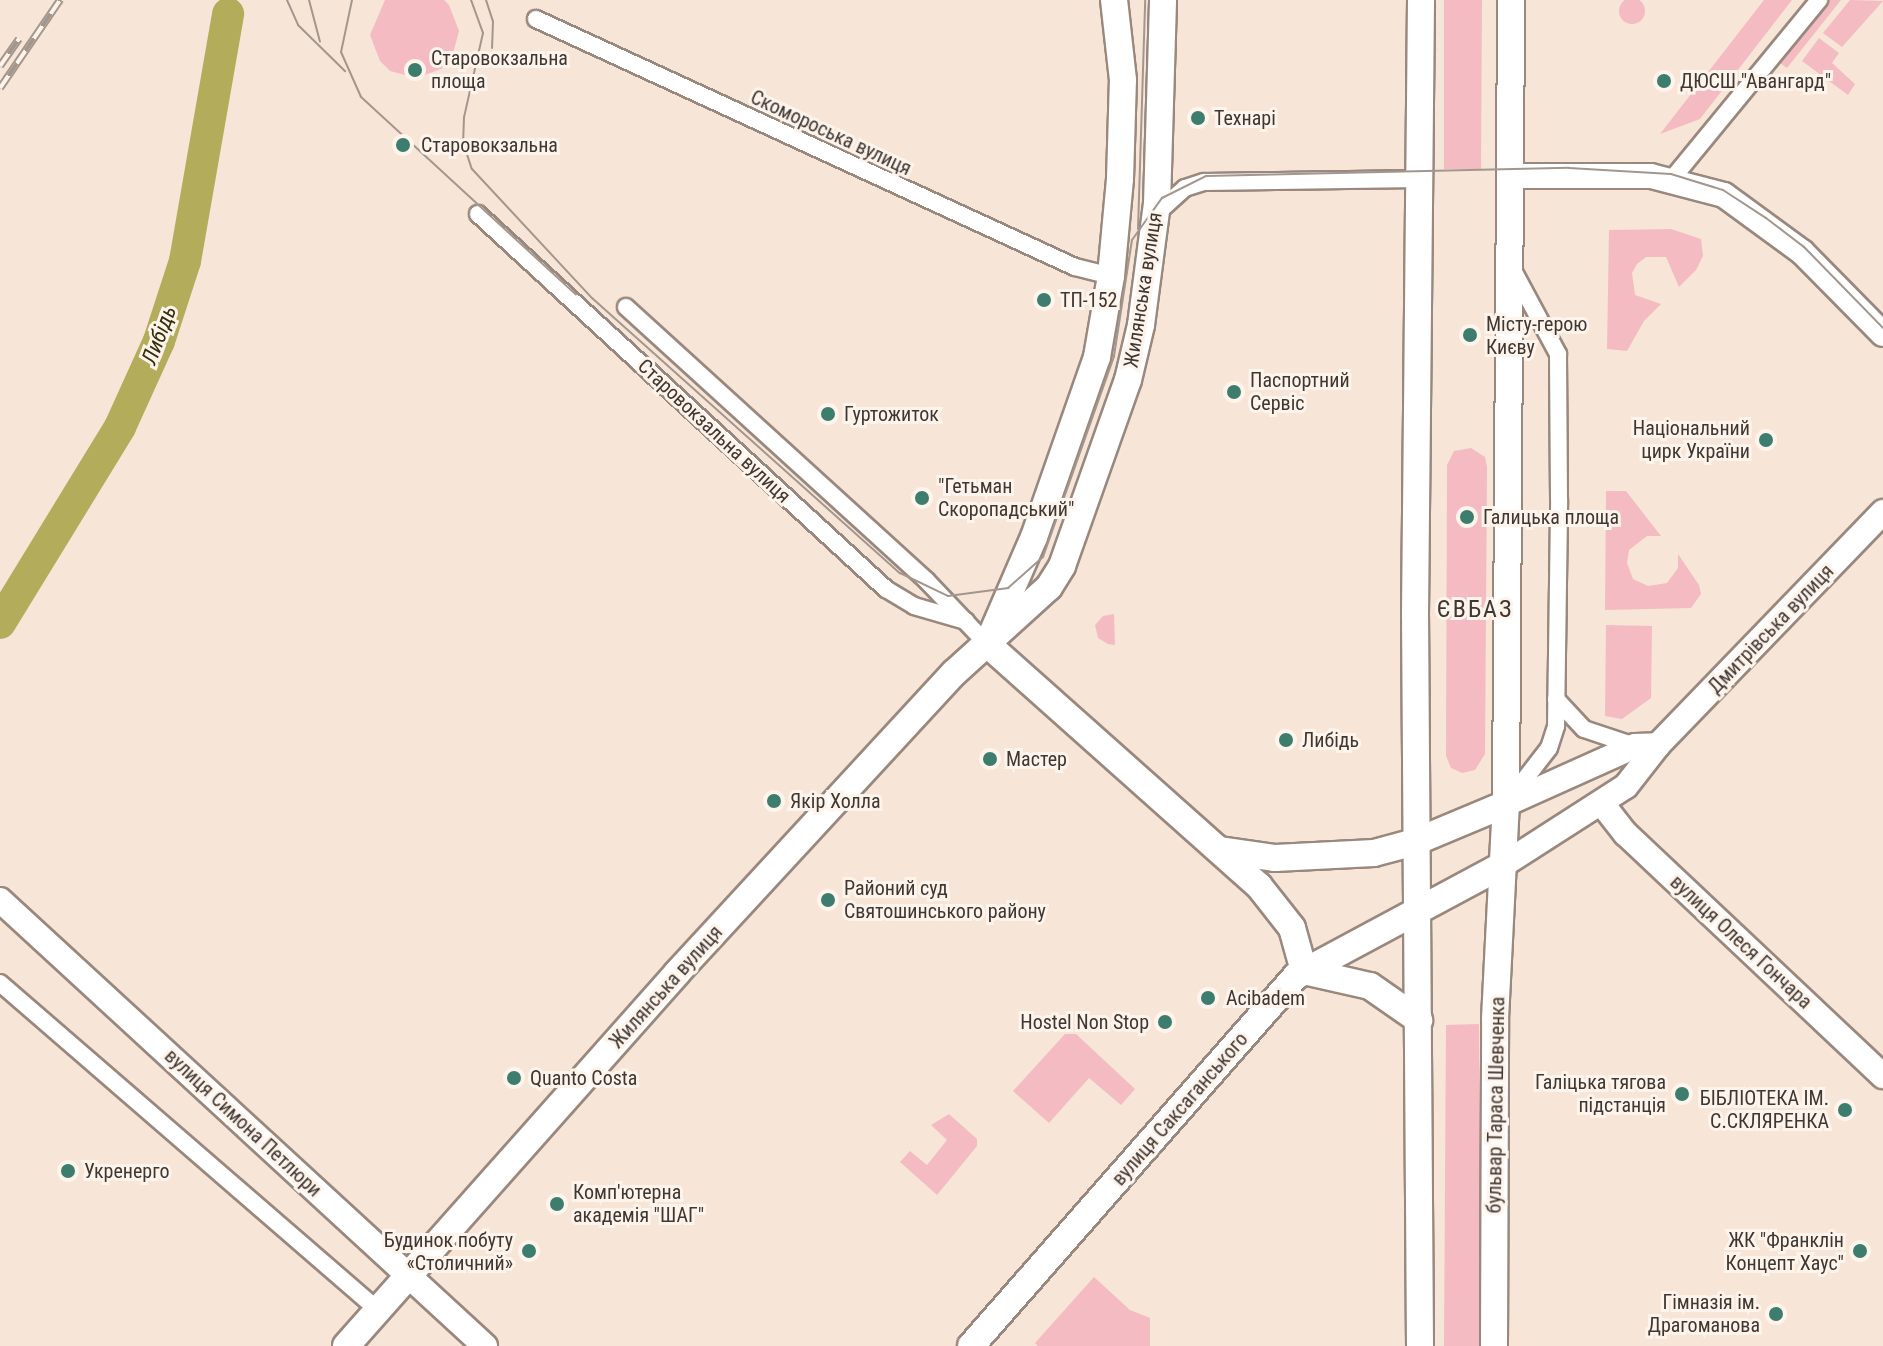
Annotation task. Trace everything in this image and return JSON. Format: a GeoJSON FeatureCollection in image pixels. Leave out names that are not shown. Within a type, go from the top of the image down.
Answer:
{"type":"FeatureCollection","features":[{"type":"Feature","properties":{"kind":"main road","name":"Жилянська вулиця"},"geometry":{"type":"LineString","coordinates":[[989,638],[1070,439],[1097,357],[1111,276],[1123,80],[1114,0]]}},
{"type":"Feature","properties":{"kind":"main road","name":"Жилянська вулиця"},"geometry":{"type":"LineString","coordinates":[[346,1346],[677,973],[989,638],[1049,587],[1075,537],[1128,380],[1155,216],[1163,0]]}},
{"type":"Feature","properties":{"kind":"main road"},"geometry":{"type":"LineString","coordinates":[[1420,1346],[1415,842],[1421,0]]}},
{"type":"Feature","properties":{"kind":"main road"},"geometry":{"type":"LineString","coordinates":[[1417,908],[1503,865],[1506,804],[1511,0]]}},
{"type":"Feature","properties":{"kind":"main road"},"geometry":{"type":"LineString","coordinates":[[1510,176],[1594,173],[1672,179],[1724,195],[1802,252],[1883,334]]}},
{"type":"Feature","properties":{"kind":"main road","name":"Дмитрівська вулиця"},"geometry":{"type":"LineString","coordinates":[[1506,804],[1647,745],[1883,512]]}},
{"type":"Feature","properties":{"kind":"main road","name":"Старовокзальна вулиця"},"geometry":{"type":"LineString","coordinates":[[989,638],[1220,850],[1285,916],[1304,971]]}},
{"type":"Feature","properties":{"kind":"main road","name":"Дмитрівська вулиця"},"geometry":{"type":"LineString","coordinates":[[1503,865],[1603,805],[1640,771],[1647,745]]}},
{"type":"Feature","properties":{"kind":"main road"},"geometry":{"type":"LineString","coordinates":[[1220,850],[1323,859],[1415,842],[1506,804]]}},
{"type":"Feature","properties":{"kind":"main road","name":"вулиця Олеся Гончара"},"geometry":{"type":"LineString","coordinates":[[1603,805],[1626,834],[1883,1076]]}},
{"type":"Feature","properties":{"kind":"main road","name":"бульвар Тараса Шевченка"},"geometry":{"type":"LineString","coordinates":[[1494,1346],[1495,1019],[1503,865]]}},
{"type":"Feature","properties":{"kind":"main road","name":"вулиця Симона Петлюри"},"geometry":{"type":"LineString","coordinates":[[0,900],[485,1346]]}},
{"type":"Feature","properties":{"kind":"main road","name":"вулиця Саксаганського"},"geometry":{"type":"LineString","coordinates":[[971,1346],[1304,971],[1417,908]]}},
{"type":"Feature","properties":{"kind":"main road"},"geometry":{"type":"LineString","coordinates":[[1304,971],[1370,986],[1419,1020]]}},
{"type":"Feature","properties":{"kind":"street"},"geometry":{"type":"LineString","coordinates":[[1672,179],[1819,0]]}},
{"type":"Feature","properties":{"kind":"street","name":"Скомороська вулиця"},"geometry":{"type":"LineString","coordinates":[[536,19],[1075,267],[1111,276]]}},
{"type":"Feature","properties":{"kind":"street"},"geometry":{"type":"LineString","coordinates":[[1155,216],[1174,196],[1204,182],[1420,179]]}},
{"type":"Feature","properties":{"kind":"street","name":"Старовокзальна вулиця"},"geometry":{"type":"LineString","coordinates":[[478,214],[886,589],[914,606],[966,621]]}},
{"type":"Feature","properties":{"kind":"street"},"geometry":{"type":"LineString","coordinates":[[1506,804],[1549,748],[1556,699],[1558,354],[1510,265]]}},
{"type":"Feature","properties":{"kind":"street","name":"Старовокзальна вулиця"},"geometry":{"type":"LineString","coordinates":[[626,307],[966,621],[989,638]]}},
{"type":"Feature","properties":{"kind":"street"},"geometry":{"type":"LineString","coordinates":[[1556,699],[1584,729],[1647,745]]}},
{"type":"Feature","properties":{"kind":"street"},"geometry":{"type":"LineString","coordinates":[[0,983],[379,1311]]}},
{"type":"Feature","properties":{"kind":"shaded area"},"geometry":{"type":"Polygon","coordinates":[[[1632,-2],[1641,2],[1645,11],[1641,20],[1632,24],[1623,20],[1619,11],[1623,2],[1632,-2]]]}},
{"type":"Feature","properties":{"kind":"shaded area"},"geometry":{"type":"Polygon","coordinates":[[[385,0],[444,0],[449,5],[459,31],[452,57],[443,68],[417,78],[390,71],[380,61],[370,35],[385,0]]]}},
{"type":"Feature","properties":{"kind":"shaded area"},"geometry":{"type":"Polygon","coordinates":[[[1444,0],[1482,0],[1481,169],[1444,169],[1444,0]]]}},
{"type":"Feature","properties":{"kind":"shaded area"},"geometry":{"type":"Polygon","coordinates":[[[1764,0],[1792,0],[1700,119],[1660,134],[1764,0]]]}},
{"type":"Feature","properties":{"kind":"shaded area"},"geometry":{"type":"Polygon","coordinates":[[[1825,0],[1841,0],[1787,68],[1777,61],[1825,0]]]}},
{"type":"Feature","properties":{"kind":"shaded area"},"geometry":{"type":"Polygon","coordinates":[[[1850,0],[1883,1],[1842,47],[1823,33],[1850,0]]]}},
{"type":"Feature","properties":{"kind":"shaded area"},"geometry":{"type":"Polygon","coordinates":[[[1819,38],[1839,53],[1832,63],[1855,84],[1848,95],[1802,61],[1819,38]]]}},
{"type":"Feature","properties":{"kind":"shaded area"},"geometry":{"type":"Polygon","coordinates":[[[1671,229],[1701,239],[1703,256],[1696,270],[1679,287],[1666,257],[1646,257],[1637,264],[1632,273],[1635,295],[1661,304],[1644,321],[1627,351],[1607,349],[1609,230],[1671,229]]]}},
{"type":"Feature","properties":{"kind":"shaded area"},"geometry":{"type":"Polygon","coordinates":[[[1471,448],[1485,457],[1487,467],[1485,754],[1475,770],[1462,773],[1451,768],[1446,756],[1447,465],[1454,451],[1471,448]]]}},
{"type":"Feature","properties":{"kind":"shaded area"},"geometry":{"type":"Polygon","coordinates":[[[1606,491],[1626,491],[1661,536],[1647,536],[1629,550],[1627,563],[1633,579],[1648,586],[1667,583],[1678,568],[1678,554],[1699,585],[1701,594],[1691,608],[1605,610],[1606,491]]]}},
{"type":"Feature","properties":{"kind":"shaded area"},"geometry":{"type":"Polygon","coordinates":[[[1114,614],[1115,645],[1098,638],[1095,625],[1103,616],[1114,614]]]}},
{"type":"Feature","properties":{"kind":"shaded area"},"geometry":{"type":"Polygon","coordinates":[[[1606,625],[1652,626],[1651,698],[1622,719],[1605,716],[1606,625]]]}},
{"type":"Feature","properties":{"kind":"shaded area"},"geometry":{"type":"Polygon","coordinates":[[[1479,1024],[1481,1346],[1444,1346],[1446,1025],[1479,1024]]]}},
{"type":"Feature","properties":{"kind":"shaded area"},"geometry":{"type":"Polygon","coordinates":[[[1065,1034],[1076,1034],[1135,1089],[1121,1105],[1089,1078],[1049,1123],[1013,1091],[1065,1034]]]}},
{"type":"Feature","properties":{"kind":"shaded area"},"geometry":{"type":"Polygon","coordinates":[[[949,1114],[977,1139],[977,1146],[937,1195],[900,1162],[910,1151],[927,1165],[947,1140],[931,1125],[949,1114]]]}},
{"type":"Feature","properties":{"kind":"shaded area"},"geometry":{"type":"Polygon","coordinates":[[[1094,1277],[1130,1310],[1150,1318],[1150,1346],[1038,1346],[1035,1343],[1094,1277]]]}},
{"type":"Feature","properties":{"kind":"waterway","name":"Либідь"},"geometry":{"type":"LineString","coordinates":[[0,623],[120,427],[159,341],[185,261],[228,14]]}},
{"type":"Feature","properties":{"kind":"tram line"},"geometry":{"type":"LineString","coordinates":[[287,0],[298,25],[345,71]]}},
{"type":"Feature","properties":{"kind":"tram line"},"geometry":{"type":"LineString","coordinates":[[309,0],[320,42]]}},
{"type":"Feature","properties":{"kind":"tram line"},"geometry":{"type":"LineString","coordinates":[[352,0],[341,52],[361,97],[576,295]]}},
{"type":"Feature","properties":{"kind":"tram line"},"geometry":{"type":"LineString","coordinates":[[471,0],[483,33],[464,117],[463,142],[472,169],[592,298],[900,573],[948,596],[1008,588],[1043,557],[1114,356],[1132,240],[1162,198],[1206,176],[1569,168],[1671,174],[1723,190],[1766,218],[1804,247],[1883,328]]}},
{"type":"Feature","properties":{"kind":"tram line"},"geometry":{"type":"LineString","coordinates":[[486,0],[493,21],[492,48]]}},
{"type":"Feature","properties":{"kind":"tram line"},"geometry":{"type":"LineString","coordinates":[[1138,229],[1145,0]]}},
{"type":"Feature","properties":{"kind":"railway"},"geometry":{"type":"LineString","coordinates":[[0,88],[60,0]]}},
{"type":"Feature","properties":{"kind":"railway"},"geometry":{"type":"LineString","coordinates":[[0,66],[19,39]]}},
{"type":"Feature","properties":{"kind":"place","name":"Старовокзальна площа"},"geometry":{"type":"Point","coordinates":[415,70]}},
{"type":"Feature","properties":{"kind":"place","name":"ДЮСШ \"Авангард\""},"geometry":{"type":"Point","coordinates":[1664,81]}},
{"type":"Feature","properties":{"kind":"place","name":"Технарі"},"geometry":{"type":"Point","coordinates":[1198,118]}},
{"type":"Feature","properties":{"kind":"place","name":"Старовокзальна"},"geometry":{"type":"Point","coordinates":[403,145]}},
{"type":"Feature","properties":{"kind":"place","name":"ТП-152"},"geometry":{"type":"Point","coordinates":[1044,300]}},
{"type":"Feature","properties":{"kind":"place","name":"Місту-герою Києву"},"geometry":{"type":"Point","coordinates":[1470,335]}},
{"type":"Feature","properties":{"kind":"place","name":"Паспортний Сервіс"},"geometry":{"type":"Point","coordinates":[1234,392]}},
{"type":"Feature","properties":{"kind":"place","name":"Гуртожиток"},"geometry":{"type":"Point","coordinates":[828,414]}},
{"type":"Feature","properties":{"kind":"place","name":"Національний цирк України"},"geometry":{"type":"Point","coordinates":[1766,440]}},
{"type":"Feature","properties":{"kind":"place","name":"\"Гетьман Скоропадський\""},"geometry":{"type":"Point","coordinates":[922,498]}},
{"type":"Feature","properties":{"kind":"place","name":"Галицька площа"},"geometry":{"type":"Point","coordinates":[1467,517]}},
{"type":"Feature","properties":{"kind":"place","name":"Либідь"},"geometry":{"type":"Point","coordinates":[1286,740]}},
{"type":"Feature","properties":{"kind":"place","name":"Мастер"},"geometry":{"type":"Point","coordinates":[990,759]}},
{"type":"Feature","properties":{"kind":"place","name":"Якір Холла"},"geometry":{"type":"Point","coordinates":[774,801]}},
{"type":"Feature","properties":{"kind":"place","name":"Районий суд Святошинського району"},"geometry":{"type":"Point","coordinates":[828,900]}},
{"type":"Feature","properties":{"kind":"place","name":"Acibadem"},"geometry":{"type":"Point","coordinates":[1208,998]}},
{"type":"Feature","properties":{"kind":"place","name":"Hostel Non Stop"},"geometry":{"type":"Point","coordinates":[1165,1022]}},
{"type":"Feature","properties":{"kind":"place","name":"Quanto Costa"},"geometry":{"type":"Point","coordinates":[514,1078]}},
{"type":"Feature","properties":{"kind":"place","name":"Галiцька тягова пiдстанцiя"},"geometry":{"type":"Point","coordinates":[1682,1094]}},
{"type":"Feature","properties":{"kind":"place","name":"БІБЛІОТЕКА ІМ. С.СКЛЯРЕНКА"},"geometry":{"type":"Point","coordinates":[1845,1110]}},
{"type":"Feature","properties":{"kind":"place","name":"Укренерго"},"geometry":{"type":"Point","coordinates":[68,1171]}},
{"type":"Feature","properties":{"kind":"place","name":"Комп'ютерна академія \"ШАГ\""},"geometry":{"type":"Point","coordinates":[557,1204]}},
{"type":"Feature","properties":{"kind":"place","name":"Будинок побуту «Столичний»"},"geometry":{"type":"Point","coordinates":[529,1251]}},
{"type":"Feature","properties":{"kind":"place","name":"ЖК \"Франклін Концепт Хаус\""},"geometry":{"type":"Point","coordinates":[1860,1251]}},
{"type":"Feature","properties":{"kind":"place","name":"Гімназія ім. Драгоманова"},"geometry":{"type":"Point","coordinates":[1776,1314]}},
{"type":"Feature","properties":{"kind":"district","name":"ЄВБАЗ"},"geometry":{"type":"Point","coordinates":[1475,610]}}]}
